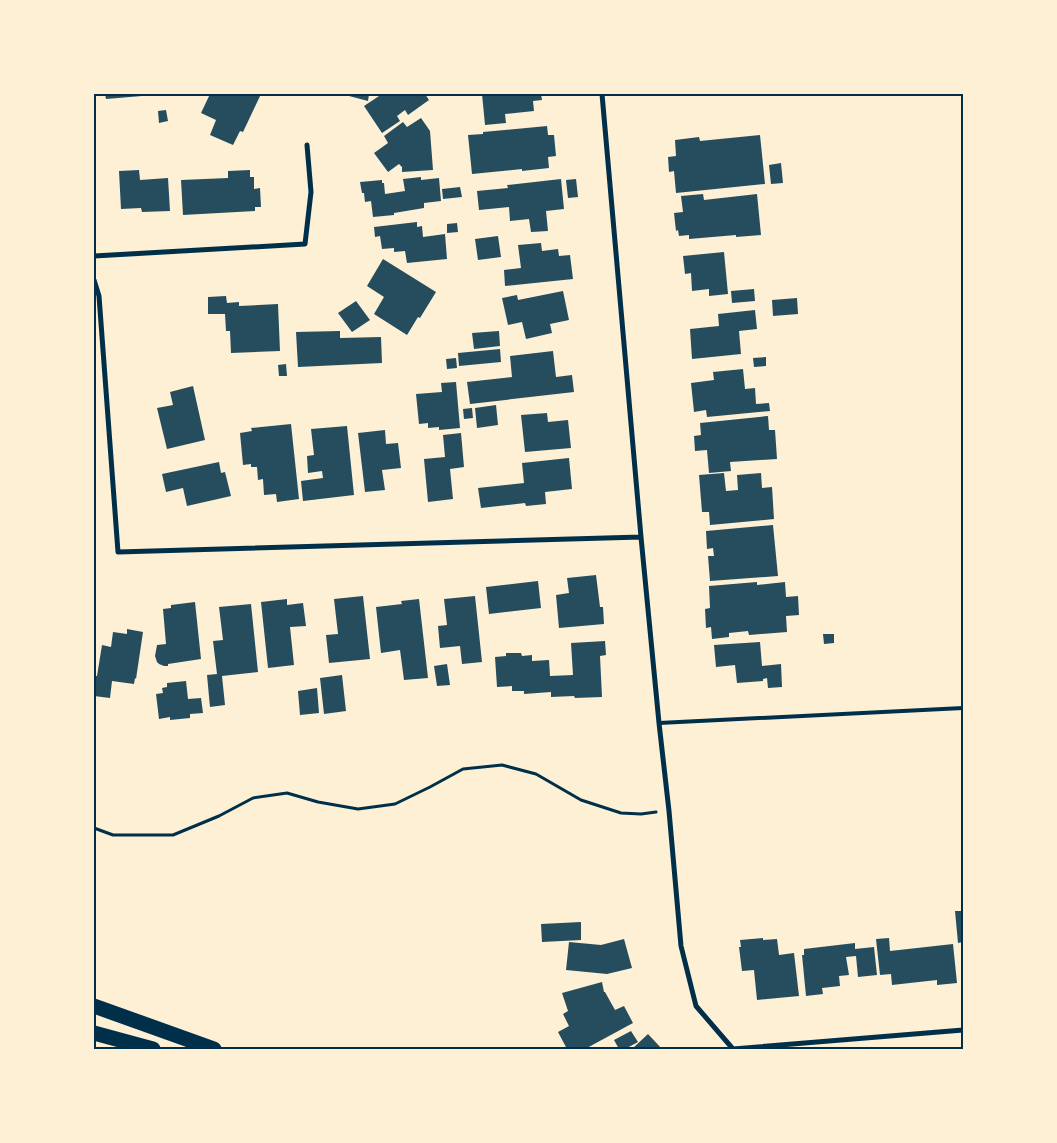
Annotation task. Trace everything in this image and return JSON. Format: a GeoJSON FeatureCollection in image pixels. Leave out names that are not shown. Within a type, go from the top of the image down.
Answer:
{"type":"FeatureCollection","features":[{"type":"Feature","properties":{"kind":"highway"},"geometry":{"type":"LineString","coordinates":[[94,1006],[214,1049]]}},
{"type":"Feature","properties":{"kind":"highway"},"geometry":{"type":"LineString","coordinates":[[94,1033],[154,1049]]}},
{"type":"Feature","properties":{"kind":"street"},"geometry":{"type":"LineString","coordinates":[[602,94],[641,537],[681,946],[696,1006],[733,1049],[963,1030]]}},
{"type":"Feature","properties":{"kind":"street"},"geometry":{"type":"LineString","coordinates":[[94,256],[305,244],[310,192],[307,145]]}},
{"type":"Feature","properties":{"kind":"street"},"geometry":{"type":"LineString","coordinates":[[94,280],[99,296],[118,552],[641,537]]}},
{"type":"Feature","properties":{"kind":"lane"},"geometry":{"type":"LineString","coordinates":[[659,723],[963,708]]}},
{"type":"Feature","properties":{"kind":"path"},"geometry":{"type":"LineString","coordinates":[[94,828],[113,835],[173,835],[219,816],[253,798],[287,793],[318,802],[358,809],[395,804],[463,769],[502,765],[536,774],[581,800],[621,813],[641,814],[669,811]]}},
{"type":"Feature","properties":{"kind":"building"},"geometry":{"type":"Polygon","coordinates":[[[105,94],[142,94],[142,96],[106,99],[105,94]]]}},
{"type":"Feature","properties":{"kind":"building"},"geometry":{"type":"Polygon","coordinates":[[[210,94],[261,94],[243,132],[240,131],[233,145],[210,135],[216,120],[201,113],[210,94]]]}},
{"type":"Feature","properties":{"kind":"building"},"geometry":{"type":"Polygon","coordinates":[[[350,94],[369,94],[368,101],[349,96],[350,94]]]}},
{"type":"Feature","properties":{"kind":"building"},"geometry":{"type":"Polygon","coordinates":[[[382,94],[425,94],[429,100],[408,115],[405,110],[397,116],[400,121],[382,133],[364,106],[382,94]]]}},
{"type":"Feature","properties":{"kind":"building"},"geometry":{"type":"Polygon","coordinates":[[[482,94],[541,94],[542,100],[533,101],[534,111],[505,114],[506,123],[485,125],[482,94]]]}},
{"type":"Feature","properties":{"kind":"building"},"geometry":{"type":"Polygon","coordinates":[[[166,110],[168,121],[159,123],[158,111],[166,110]]]}},
{"type":"Feature","properties":{"kind":"building"},"geometry":{"type":"Polygon","coordinates":[[[421,118],[430,131],[433,170],[402,172],[402,167],[399,164],[388,172],[374,153],[388,143],[384,136],[403,122],[407,127],[421,118]]]}},
{"type":"Feature","properties":{"kind":"building"},"geometry":{"type":"Polygon","coordinates":[[[547,126],[548,135],[554,135],[556,156],[548,157],[549,168],[472,174],[468,135],[547,126]]]}},
{"type":"Feature","properties":{"kind":"building"},"geometry":{"type":"Polygon","coordinates":[[[760,135],[765,184],[676,193],[674,171],[669,172],[668,157],[676,156],[675,140],[699,137],[700,141],[760,135]]]}},
{"type":"Feature","properties":{"kind":"building"},"geometry":{"type":"Polygon","coordinates":[[[781,163],[783,183],[771,184],[769,165],[781,163]]]}},
{"type":"Feature","properties":{"kind":"building"},"geometry":{"type":"Polygon","coordinates":[[[139,170],[140,180],[168,178],[170,211],[142,212],[141,208],[121,209],[119,171],[139,170]]]}},
{"type":"Feature","properties":{"kind":"building"},"geometry":{"type":"Polygon","coordinates":[[[250,170],[250,177],[254,177],[254,189],[260,188],[261,207],[255,207],[255,211],[183,215],[181,180],[228,178],[228,171],[250,170]]]}},
{"type":"Feature","properties":{"kind":"building"},"geometry":{"type":"Polygon","coordinates":[[[421,177],[421,180],[439,178],[441,201],[424,203],[424,208],[394,213],[394,215],[373,217],[371,201],[365,202],[360,182],[382,180],[385,194],[405,191],[403,179],[421,177]]]}},
{"type":"Feature","properties":{"kind":"building"},"geometry":{"type":"Polygon","coordinates":[[[561,179],[564,209],[546,211],[548,231],[531,232],[529,219],[510,221],[509,207],[479,210],[477,191],[508,188],[507,185],[561,179]]]}},
{"type":"Feature","properties":{"kind":"building"},"geometry":{"type":"Polygon","coordinates":[[[576,179],[578,197],[568,198],[566,180],[576,179]]]}},
{"type":"Feature","properties":{"kind":"building"},"geometry":{"type":"Polygon","coordinates":[[[460,187],[462,197],[443,199],[442,189],[460,187]]]}},
{"type":"Feature","properties":{"kind":"building"},"geometry":{"type":"Polygon","coordinates":[[[703,194],[704,200],[757,194],[761,235],[689,239],[689,235],[679,236],[678,230],[676,231],[674,213],[683,212],[681,196],[703,194]]]}},
{"type":"Feature","properties":{"kind":"building"},"geometry":{"type":"Polygon","coordinates":[[[417,222],[417,227],[422,226],[423,237],[445,234],[447,259],[407,263],[405,251],[394,252],[394,248],[382,249],[380,236],[375,237],[374,227],[417,222]]]}},
{"type":"Feature","properties":{"kind":"building"},"geometry":{"type":"Polygon","coordinates":[[[457,223],[458,232],[447,233],[447,224],[457,223]]]}},
{"type":"Feature","properties":{"kind":"building"},"geometry":{"type":"Polygon","coordinates":[[[498,236],[501,257],[478,260],[475,239],[498,236]]]}},
{"type":"Feature","properties":{"kind":"building"},"geometry":{"type":"Polygon","coordinates":[[[541,243],[542,251],[558,249],[559,256],[570,255],[573,279],[505,286],[504,270],[521,268],[518,245],[541,243]]]}},
{"type":"Feature","properties":{"kind":"building"},"geometry":{"type":"Polygon","coordinates":[[[724,252],[728,294],[709,296],[709,289],[692,291],[691,273],[685,274],[683,256],[724,252]]]}},
{"type":"Feature","properties":{"kind":"building"},"geometry":{"type":"Polygon","coordinates":[[[383,259],[436,292],[407,335],[374,314],[384,297],[367,286],[383,259]]]}},
{"type":"Feature","properties":{"kind":"building"},"geometry":{"type":"Polygon","coordinates":[[[754,289],[755,301],[732,303],[731,291],[754,289]]]}},
{"type":"Feature","properties":{"kind":"building"},"geometry":{"type":"Polygon","coordinates":[[[563,291],[569,320],[550,324],[552,333],[526,339],[522,322],[508,325],[502,298],[517,295],[518,300],[563,291]]]}},
{"type":"Feature","properties":{"kind":"building"},"geometry":{"type":"Polygon","coordinates":[[[226,296],[227,303],[239,302],[239,306],[278,304],[280,351],[231,353],[230,331],[226,331],[225,314],[208,314],[208,297],[226,296]]]}},
{"type":"Feature","properties":{"kind":"building"},"geometry":{"type":"Polygon","coordinates":[[[797,298],[798,314],[773,316],[772,300],[797,298]]]}},
{"type":"Feature","properties":{"kind":"building"},"geometry":{"type":"Polygon","coordinates":[[[356,301],[370,320],[352,332],[338,313],[356,301]]]}},
{"type":"Feature","properties":{"kind":"building"},"geometry":{"type":"Polygon","coordinates":[[[755,310],[757,329],[739,331],[741,354],[692,359],[690,329],[719,326],[718,314],[755,310]]]}},
{"type":"Feature","properties":{"kind":"building"},"geometry":{"type":"Polygon","coordinates":[[[340,331],[340,338],[381,337],[382,363],[298,367],[296,332],[340,331]]]}},
{"type":"Feature","properties":{"kind":"building"},"geometry":{"type":"Polygon","coordinates":[[[499,331],[500,346],[474,349],[472,333],[499,331]]]}},
{"type":"Feature","properties":{"kind":"building"},"geometry":{"type":"Polygon","coordinates":[[[500,349],[501,362],[459,366],[458,353],[500,349]]]}},
{"type":"Feature","properties":{"kind":"building"},"geometry":{"type":"Polygon","coordinates":[[[553,351],[556,377],[572,375],[574,392],[470,404],[467,382],[512,377],[510,356],[553,351]]]}},
{"type":"Feature","properties":{"kind":"building"},"geometry":{"type":"Polygon","coordinates":[[[766,357],[766,366],[754,367],[753,358],[766,357]]]}},
{"type":"Feature","properties":{"kind":"building"},"geometry":{"type":"Polygon","coordinates":[[[456,358],[457,368],[447,369],[446,359],[456,358]]]}},
{"type":"Feature","properties":{"kind":"building"},"geometry":{"type":"Polygon","coordinates":[[[286,364],[287,376],[279,376],[278,365],[286,364]]]}},
{"type":"Feature","properties":{"kind":"building"},"geometry":{"type":"Polygon","coordinates":[[[743,369],[745,389],[755,388],[756,404],[769,403],[770,411],[707,417],[706,410],[694,412],[691,383],[714,380],[713,372],[743,369]]]}},
{"type":"Feature","properties":{"kind":"building"},"geometry":{"type":"Polygon","coordinates":[[[456,382],[460,428],[439,430],[439,427],[428,428],[428,423],[419,424],[416,394],[442,392],[441,383],[456,382]]]}},
{"type":"Feature","properties":{"kind":"building"},"geometry":{"type":"Polygon","coordinates":[[[193,386],[205,440],[167,449],[157,408],[173,405],[170,392],[193,386]]]}},
{"type":"Feature","properties":{"kind":"building"},"geometry":{"type":"Polygon","coordinates":[[[496,405],[498,425],[477,428],[475,408],[496,405]]]}},
{"type":"Feature","properties":{"kind":"building"},"geometry":{"type":"Polygon","coordinates":[[[472,408],[473,418],[464,419],[463,409],[472,408]]]}},
{"type":"Feature","properties":{"kind":"building"},"geometry":{"type":"Polygon","coordinates":[[[547,413],[548,422],[568,420],[571,448],[525,452],[521,415],[547,413]]]}},
{"type":"Feature","properties":{"kind":"building"},"geometry":{"type":"Polygon","coordinates":[[[768,416],[769,430],[775,430],[777,459],[730,462],[731,471],[709,473],[707,450],[695,451],[694,436],[701,435],[700,423],[768,416]]]}},
{"type":"Feature","properties":{"kind":"building"},"geometry":{"type":"Polygon","coordinates":[[[291,424],[299,499],[277,502],[276,494],[264,495],[263,479],[258,480],[257,467],[251,467],[251,464],[243,465],[240,433],[252,431],[251,428],[291,424]]]}},
{"type":"Feature","properties":{"kind":"building"},"geometry":{"type":"Polygon","coordinates":[[[347,426],[354,495],[303,501],[301,481],[323,478],[322,471],[308,473],[307,456],[314,455],[311,429],[347,426]]]}},
{"type":"Feature","properties":{"kind":"building"},"geometry":{"type":"Polygon","coordinates":[[[385,430],[386,444],[398,443],[401,468],[382,470],[385,490],[365,492],[358,433],[385,430]]]}},
{"type":"Feature","properties":{"kind":"building"},"geometry":{"type":"Polygon","coordinates":[[[461,433],[464,467],[450,469],[453,499],[428,502],[424,459],[445,457],[443,435],[461,433]]]}},
{"type":"Feature","properties":{"kind":"building"},"geometry":{"type":"Polygon","coordinates":[[[569,458],[572,489],[545,492],[546,504],[526,506],[525,503],[481,508],[478,488],[524,483],[522,463],[569,458]]]}},
{"type":"Feature","properties":{"kind":"building"},"geometry":{"type":"Polygon","coordinates":[[[219,462],[221,473],[225,472],[231,496],[187,506],[183,488],[166,492],[162,474],[219,462]]]}},
{"type":"Feature","properties":{"kind":"building"},"geometry":{"type":"Polygon","coordinates":[[[724,473],[726,491],[738,490],[737,475],[761,473],[762,488],[772,487],[774,519],[710,525],[709,512],[702,512],[699,475],[724,473]]]}},
{"type":"Feature","properties":{"kind":"building"},"geometry":{"type":"Polygon","coordinates":[[[773,525],[778,576],[710,581],[708,556],[714,556],[713,548],[707,549],[706,531],[773,525]]]}},
{"type":"Feature","properties":{"kind":"building"},"geometry":{"type":"Polygon","coordinates":[[[596,575],[600,607],[603,607],[604,624],[559,628],[556,595],[569,593],[567,578],[596,575]]]}},
{"type":"Feature","properties":{"kind":"building"},"geometry":{"type":"Polygon","coordinates":[[[538,581],[541,608],[489,614],[486,587],[538,581]]]}},
{"type":"Feature","properties":{"kind":"building"},"geometry":{"type":"Polygon","coordinates":[[[757,582],[757,585],[785,582],[786,597],[798,596],[799,615],[786,616],[787,632],[749,635],[748,631],[729,633],[729,637],[712,639],[711,627],[706,628],[705,609],[710,608],[709,586],[757,582]]]}},
{"type":"Feature","properties":{"kind":"building"},"geometry":{"type":"Polygon","coordinates":[[[363,596],[370,659],[329,663],[326,635],[338,634],[334,599],[363,596]]]}},
{"type":"Feature","properties":{"kind":"building"},"geometry":{"type":"Polygon","coordinates":[[[475,596],[482,662],[462,664],[460,646],[440,648],[438,626],[447,625],[444,599],[475,596]]]}},
{"type":"Feature","properties":{"kind":"building"},"geometry":{"type":"Polygon","coordinates":[[[287,599],[287,605],[303,603],[306,626],[290,627],[294,665],[268,668],[261,602],[287,599]]]}},
{"type":"Feature","properties":{"kind":"building"},"geometry":{"type":"Polygon","coordinates":[[[419,599],[428,678],[404,680],[400,650],[381,653],[376,607],[402,604],[401,601],[419,599]]]}},
{"type":"Feature","properties":{"kind":"building"},"geometry":{"type":"Polygon","coordinates":[[[195,602],[201,659],[168,664],[168,666],[159,664],[155,656],[157,645],[166,644],[163,609],[171,608],[171,605],[195,602]]]}},
{"type":"Feature","properties":{"kind":"building"},"geometry":{"type":"Polygon","coordinates":[[[251,604],[258,672],[222,676],[225,705],[210,707],[207,675],[217,674],[213,641],[223,640],[219,607],[251,604]]]}},
{"type":"Feature","properties":{"kind":"building"},"geometry":{"type":"Polygon","coordinates":[[[127,629],[143,632],[134,684],[112,681],[110,698],[94,696],[95,676],[97,676],[102,645],[111,647],[113,632],[127,634],[127,629]]]}},
{"type":"Feature","properties":{"kind":"building"},"geometry":{"type":"Polygon","coordinates":[[[823,634],[834,634],[834,643],[824,644],[823,634]]]}},
{"type":"Feature","properties":{"kind":"building"},"geometry":{"type":"Polygon","coordinates":[[[605,641],[606,655],[600,656],[602,697],[551,697],[551,692],[524,694],[524,691],[512,691],[512,686],[497,687],[495,657],[506,656],[506,653],[521,653],[522,656],[532,655],[532,661],[549,660],[550,676],[573,675],[571,643],[605,641]]]}},
{"type":"Feature","properties":{"kind":"building"},"geometry":{"type":"Polygon","coordinates":[[[760,642],[762,666],[781,664],[782,687],[768,688],[767,678],[763,679],[763,681],[737,683],[735,665],[716,667],[714,645],[760,642]]]}},
{"type":"Feature","properties":{"kind":"building"},"geometry":{"type":"Polygon","coordinates":[[[447,664],[450,685],[437,686],[434,666],[447,664]]]}},
{"type":"Feature","properties":{"kind":"building"},"geometry":{"type":"Polygon","coordinates":[[[342,675],[346,711],[324,714],[320,678],[342,675]]]}},
{"type":"Feature","properties":{"kind":"building"},"geometry":{"type":"Polygon","coordinates":[[[186,681],[188,699],[201,698],[203,713],[190,714],[190,718],[170,720],[170,717],[159,719],[156,694],[163,693],[162,688],[167,687],[167,683],[186,681]]]}},
{"type":"Feature","properties":{"kind":"building"},"geometry":{"type":"Polygon","coordinates":[[[317,688],[319,713],[300,715],[298,691],[317,688]]]}},
{"type":"Feature","properties":{"kind":"building"},"geometry":{"type":"Polygon","coordinates":[[[955,911],[963,911],[963,942],[958,943],[955,911]]]}},
{"type":"Feature","properties":{"kind":"building"},"geometry":{"type":"Polygon","coordinates":[[[581,922],[581,940],[542,942],[541,924],[581,922]]]}},
{"type":"Feature","properties":{"kind":"building"},"geometry":{"type":"Polygon","coordinates":[[[763,938],[763,940],[777,939],[779,955],[794,953],[799,996],[757,1000],[754,970],[742,971],[739,947],[741,947],[740,940],[763,938]]]}},
{"type":"Feature","properties":{"kind":"building"},"geometry":{"type":"Polygon","coordinates":[[[889,938],[890,951],[953,944],[957,983],[937,985],[937,980],[892,985],[891,974],[880,975],[876,939],[889,938]]]}},
{"type":"Feature","properties":{"kind":"building"},"geometry":{"type":"Polygon","coordinates":[[[624,939],[632,968],[607,974],[566,970],[569,942],[601,945],[624,939]]]}},
{"type":"Feature","properties":{"kind":"building"},"geometry":{"type":"Polygon","coordinates":[[[855,943],[855,949],[874,947],[877,975],[858,977],[856,956],[846,957],[849,975],[839,976],[840,986],[822,988],[823,994],[806,996],[802,955],[804,955],[804,949],[855,943]]]}},
{"type":"Feature","properties":{"kind":"building"},"geometry":{"type":"Polygon","coordinates":[[[602,982],[604,992],[615,1010],[624,1006],[633,1023],[585,1049],[567,1049],[558,1032],[569,1026],[563,1014],[568,1011],[562,993],[602,982]]]}},
{"type":"Feature","properties":{"kind":"building"},"geometry":{"type":"Polygon","coordinates":[[[631,1031],[638,1042],[625,1049],[619,1049],[614,1040],[631,1031]]]}},
{"type":"Feature","properties":{"kind":"building"},"geometry":{"type":"Polygon","coordinates":[[[648,1034],[662,1049],[632,1049],[648,1034]]]}}]}
